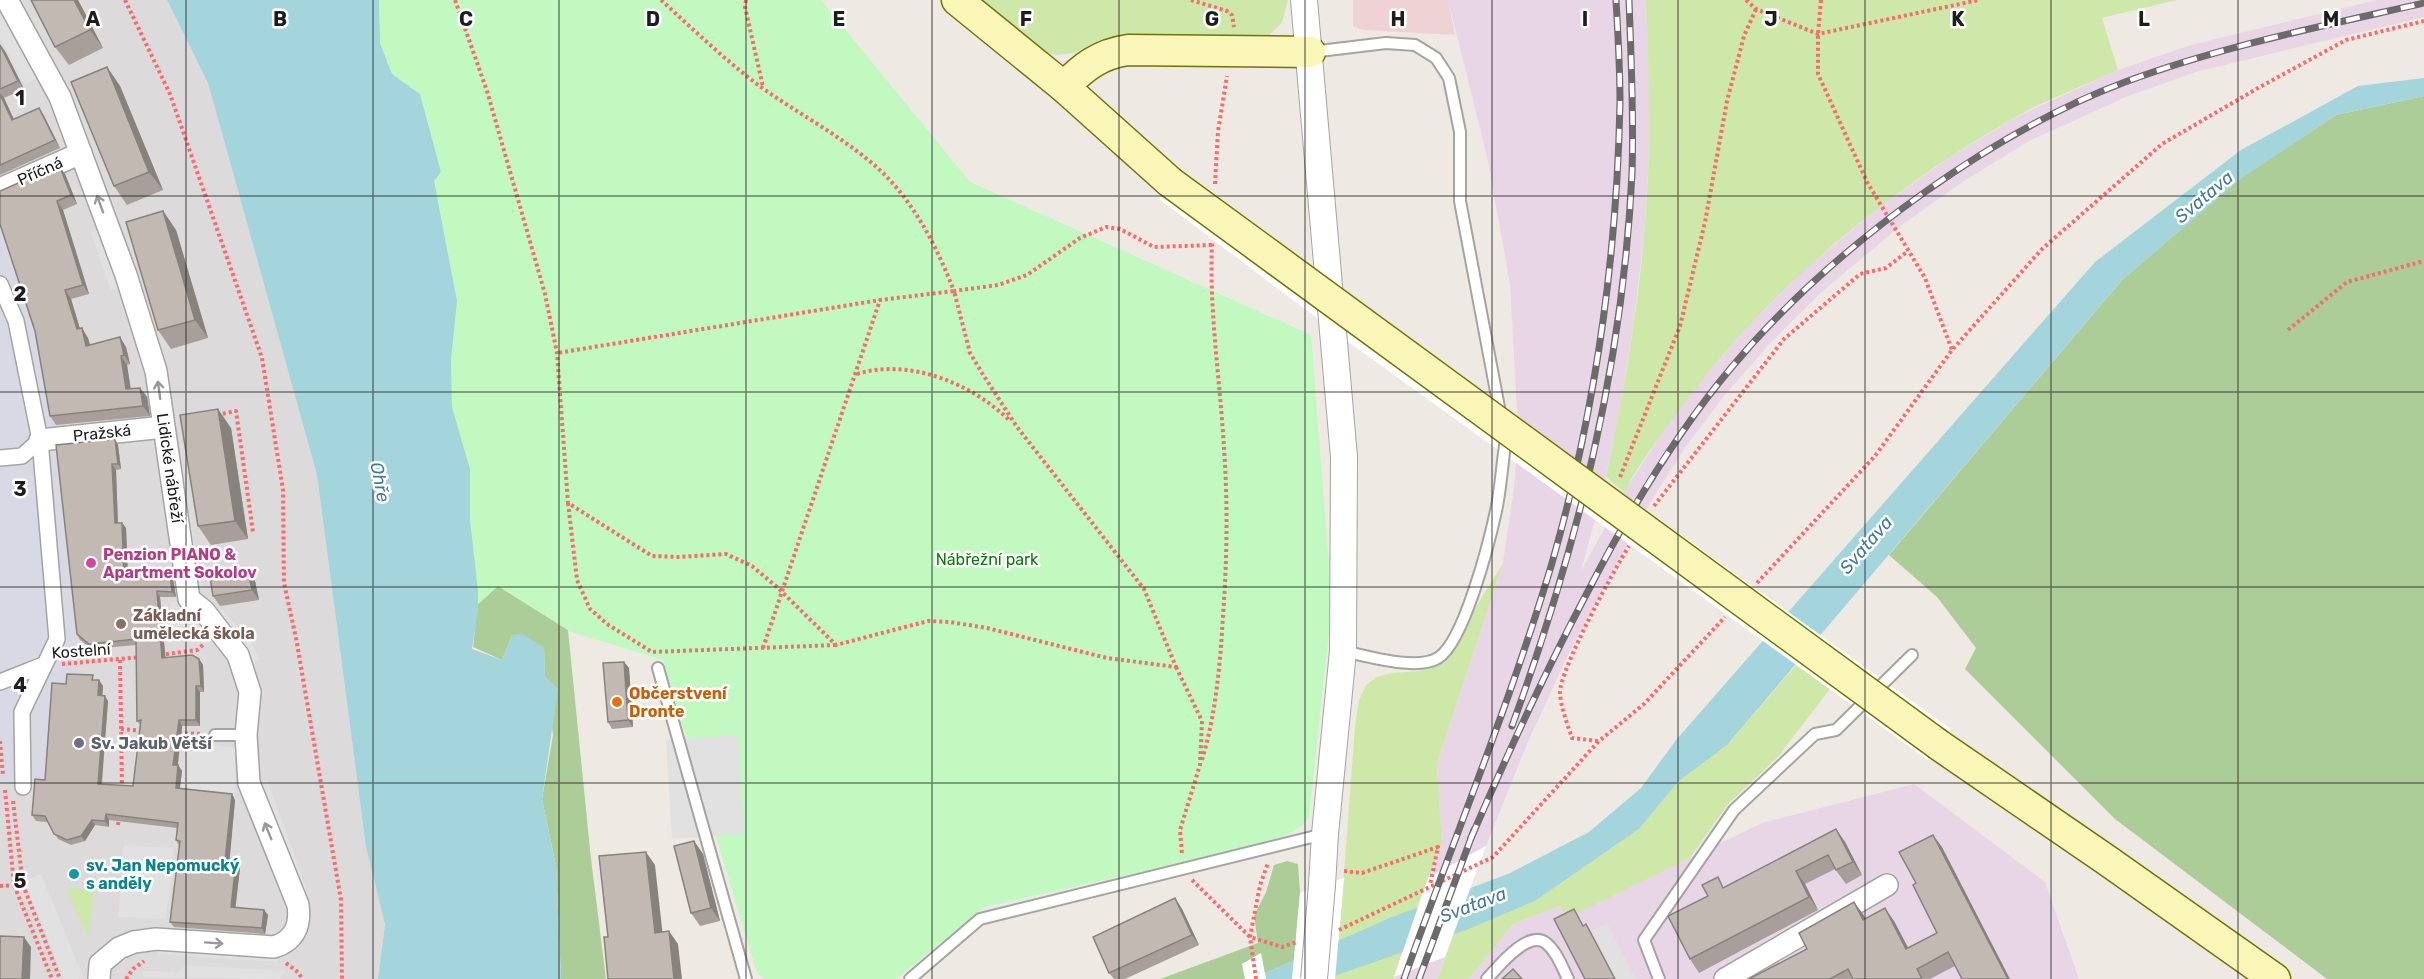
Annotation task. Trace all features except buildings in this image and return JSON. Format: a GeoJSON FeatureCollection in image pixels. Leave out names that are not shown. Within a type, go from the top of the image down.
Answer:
{"type":"FeatureCollection","features":[{"type":"Feature","properties":{"kind":"main road"},"geometry":{"type":"LineString","coordinates":[[957,0],[1064,87],[1170,182],[1939,745],[2275,979]]}},
{"type":"Feature","properties":{"kind":"main road"},"geometry":{"type":"LineString","coordinates":[[1064,87],[1087,65],[1114,52],[1128,50],[1310,52]]}},
{"type":"Feature","properties":{"kind":"street","name":"Lidické nábřeží"},"geometry":{"type":"LineString","coordinates":[[7,0],[60,97],[126,275],[156,371],[189,599],[204,611],[238,655],[250,692],[246,735],[249,783],[298,905],[300,919],[296,930],[285,944],[274,947],[156,939],[134,942],[119,948],[100,964],[99,979]]}},
{"type":"Feature","properties":{"kind":"street"},"geometry":{"type":"LineString","coordinates":[[1304,0],[1344,457],[1343,651],[1325,834],[1314,979]]}},
{"type":"Feature","properties":{"kind":"street","name":"Příčná"},"geometry":{"type":"LineString","coordinates":[[0,189],[81,153]]}},
{"type":"Feature","properties":{"kind":"street"},"geometry":{"type":"LineString","coordinates":[[0,284],[16,321],[40,440],[57,639],[22,712],[18,791]]}},
{"type":"Feature","properties":{"kind":"street","name":"Pražská"},"geometry":{"type":"LineString","coordinates":[[40,440],[164,427]]}},
{"type":"Feature","properties":{"kind":"street"},"geometry":{"type":"LineString","coordinates":[[0,458],[22,456],[40,440]]}},
{"type":"Feature","properties":{"kind":"street"},"geometry":{"type":"LineString","coordinates":[[0,682],[43,665]]}},
{"type":"Feature","properties":{"kind":"street"},"geometry":{"type":"LineString","coordinates":[[1725,979],[1887,885]]}},
{"type":"Feature","properties":{"kind":"lane"},"geometry":{"type":"LineString","coordinates":[[1310,52],[1386,43],[1415,45],[1436,58],[1449,78],[1460,132],[1460,201],[1506,439],[1496,511],[1473,595],[1452,644],[1438,658],[1427,662],[1402,662],[1343,651]]}},
{"type":"Feature","properties":{"kind":"lane"},"geometry":{"type":"LineString","coordinates":[[1659,979],[1644,940],[1734,810],[1815,734],[1836,730],[1912,655]]}},
{"type":"Feature","properties":{"kind":"lane"},"geometry":{"type":"LineString","coordinates":[[658,668],[746,979]]}},
{"type":"Feature","properties":{"kind":"lane"},"geometry":{"type":"LineString","coordinates":[[215,735],[246,735]]}},
{"type":"Feature","properties":{"kind":"lane"},"geometry":{"type":"LineString","coordinates":[[910,979],[980,919],[1273,849],[1325,834]]}},
{"type":"Feature","properties":{"kind":"lane"},"geometry":{"type":"LineString","coordinates":[[1487,979],[1522,944],[1534,940],[1544,941],[1554,952],[1568,979]]}},
{"type":"Feature","properties":{"kind":"path"},"geometry":{"type":"LineString","coordinates":[[125,0],[170,94],[262,358],[283,490],[284,583],[296,638],[341,900],[342,979]]}},
{"type":"Feature","properties":{"kind":"path"},"geometry":{"type":"LineString","coordinates":[[455,0],[487,91],[545,294],[557,353],[568,503],[577,580],[590,609],[607,624],[652,652],[836,645],[918,623],[951,622],[987,628],[1107,658],[1176,666]]}},
{"type":"Feature","properties":{"kind":"path"},"geometry":{"type":"LineString","coordinates":[[661,0],[712,47],[764,89],[867,159],[902,193],[940,253],[954,291],[970,353],[1017,427],[1144,589],[1202,721],[1200,765]]}},
{"type":"Feature","properties":{"kind":"path"},"geometry":{"type":"LineString","coordinates":[[746,0],[745,7],[764,89]]}},
{"type":"Feature","properties":{"kind":"path"},"geometry":{"type":"LineString","coordinates":[[1191,0],[1227,11],[1232,15],[1234,23],[1232,51],[1218,131],[1215,188]]}},
{"type":"Feature","properties":{"kind":"path"},"geometry":{"type":"LineString","coordinates":[[1746,0],[1756,9],[1818,34],[1979,0]]}},
{"type":"Feature","properties":{"kind":"path"},"geometry":{"type":"LineString","coordinates":[[1821,0],[1818,74],[1867,182],[1925,278],[1952,350]]}},
{"type":"Feature","properties":{"kind":"path"},"geometry":{"type":"LineString","coordinates":[[1620,477],[1680,326],[1705,222],[1727,101],[1744,36],[1756,9]]}},
{"type":"Feature","properties":{"kind":"path"},"geometry":{"type":"LineString","coordinates":[[1756,584],[1875,456],[1952,350],[2042,249],[2162,144],[2258,87],[2346,40],[2424,21]]}},
{"type":"Feature","properties":{"kind":"path"},"geometry":{"type":"LineString","coordinates":[[557,353],[880,300],[998,285],[1027,274],[1080,238],[1106,227],[1120,229],[1154,248],[1212,245]]}},
{"type":"Feature","properties":{"kind":"path"},"geometry":{"type":"LineString","coordinates":[[1213,234],[1214,325],[1225,450],[1227,562],[1219,683],[1211,729],[1180,830],[1183,869],[1197,888],[1250,937]]}},
{"type":"Feature","properties":{"kind":"path"},"geometry":{"type":"LineString","coordinates":[[1648,515],[1784,339],[1860,274],[1886,268],[1908,251]]}},
{"type":"Feature","properties":{"kind":"path"},"geometry":{"type":"LineString","coordinates":[[2288,330],[2347,282],[2424,261]]}},
{"type":"Feature","properties":{"kind":"path"},"geometry":{"type":"LineString","coordinates":[[763,648],[880,300]]}},
{"type":"Feature","properties":{"kind":"path"},"geometry":{"type":"LineString","coordinates":[[856,374],[886,367],[945,379],[996,407],[1017,427]]}},
{"type":"Feature","properties":{"kind":"path"},"geometry":{"type":"LineString","coordinates":[[212,416],[236,411],[254,532]]}},
{"type":"Feature","properties":{"kind":"path"},"geometry":{"type":"LineString","coordinates":[[568,503],[652,556],[726,554],[752,566],[836,645]]}},
{"type":"Feature","properties":{"kind":"path"},"geometry":{"type":"LineString","coordinates":[[1599,742],[1572,738],[1564,715],[1560,691],[1570,662],[1615,569],[1632,542]]}},
{"type":"Feature","properties":{"kind":"path"},"geometry":{"type":"LineString","coordinates":[[1323,877],[1362,873],[1438,847],[1430,885],[1493,857],[1599,742],[1644,704],[1732,610]]}},
{"type":"Feature","properties":{"kind":"path","name":"Kostelní"},"geometry":{"type":"LineString","coordinates":[[43,665],[120,660],[197,650],[220,632]]}},
{"type":"Feature","properties":{"kind":"path","name":"Kostelní"},"geometry":{"type":"LineString","coordinates":[[120,660],[122,796]]}},
{"type":"Feature","properties":{"kind":"path"},"geometry":{"type":"LineString","coordinates":[[121,729],[144,731]]}},
{"type":"Feature","properties":{"kind":"path"},"geometry":{"type":"LineString","coordinates":[[168,732],[215,735]]}},
{"type":"Feature","properties":{"kind":"path"},"geometry":{"type":"LineString","coordinates":[[3,741],[7,752]]}},
{"type":"Feature","properties":{"kind":"path"},"geometry":{"type":"LineString","coordinates":[[3,741],[14,885],[52,979]]}},
{"type":"Feature","properties":{"kind":"path"},"geometry":{"type":"LineString","coordinates":[[18,791],[23,885],[60,979]]}},
{"type":"Feature","properties":{"kind":"path"},"geometry":{"type":"LineString","coordinates":[[118,825],[120,816]]}},
{"type":"Feature","properties":{"kind":"path"},"geometry":{"type":"LineString","coordinates":[[1256,979],[1250,937],[1260,885],[1273,849]]}},
{"type":"Feature","properties":{"kind":"path"},"geometry":{"type":"LineString","coordinates":[[0,886],[23,885]]}},
{"type":"Feature","properties":{"kind":"shaded area"},"geometry":{"type":"Polygon","coordinates":[[[0,0],[167,0],[208,83],[317,475],[366,847],[385,924],[378,979],[0,979],[0,0]]]}},
{"type":"Feature","properties":{"kind":"shaded area"},"geometry":{"type":"Polygon","coordinates":[[[1353,0],[1448,0],[1455,35],[1362,30],[1353,26],[1353,0]]]}},
{"type":"Feature","properties":{"kind":"shaded area"},"geometry":{"type":"Polygon","coordinates":[[[1448,0],[1646,0],[1650,99],[1644,236],[1633,328],[1620,408],[1603,490],[1581,571],[1627,487],[1664,430],[1702,379],[1753,321],[1804,270],[1882,205],[1949,158],[2016,117],[2118,70],[2191,45],[2377,0],[2424,0],[2424,17],[2199,71],[2128,96],[2029,141],[1964,181],[1899,227],[1823,291],[1773,340],[1724,396],[1687,445],[1651,501],[1568,655],[1527,744],[1486,846],[1437,979],[1393,979],[1442,846],[1437,764],[1503,563],[1514,488],[1518,428],[1510,284],[1488,161],[1448,0]]]}},
{"type":"Feature","properties":{"kind":"shaded area"},"geometry":{"type":"Polygon","coordinates":[[[0,7],[38,78],[25,85],[0,38],[0,7]]]}},
{"type":"Feature","properties":{"kind":"shaded area"},"geometry":{"type":"Polygon","coordinates":[[[0,213],[43,347],[54,407],[80,640],[49,785],[39,784],[15,789],[9,782],[0,783],[0,213]]]}},
{"type":"Feature","properties":{"kind":"shaded area"},"geometry":{"type":"Polygon","coordinates":[[[104,228],[122,286],[111,291],[91,233],[104,228]]]}},
{"type":"Feature","properties":{"kind":"shaded area"},"geometry":{"type":"Polygon","coordinates":[[[167,425],[175,425],[202,588],[195,590],[167,425]]]}},
{"type":"Feature","properties":{"kind":"shaded area"},"geometry":{"type":"Polygon","coordinates":[[[185,601],[188,639],[173,640],[170,602],[185,601]]]}},
{"type":"Feature","properties":{"kind":"shaded area"},"geometry":{"type":"Polygon","coordinates":[[[222,609],[250,641],[260,659],[250,665],[214,615],[222,609]]]}},
{"type":"Feature","properties":{"kind":"shaded area"},"geometry":{"type":"Polygon","coordinates":[[[738,735],[744,834],[672,839],[666,740],[738,735]]]}},
{"type":"Feature","properties":{"kind":"shaded area"},"geometry":{"type":"Polygon","coordinates":[[[187,741],[235,748],[235,800],[180,788],[187,741]]]}},
{"type":"Feature","properties":{"kind":"shaded area"},"geometry":{"type":"Polygon","coordinates":[[[267,780],[309,895],[303,897],[260,782],[267,780]]]}},
{"type":"Feature","properties":{"kind":"shaded area"},"geometry":{"type":"Polygon","coordinates":[[[1914,784],[2045,882],[2079,979],[1469,979],[1513,924],[1560,906],[1567,917],[1762,823],[1914,784]]]}},
{"type":"Feature","properties":{"kind":"shaded area"},"geometry":{"type":"Polygon","coordinates":[[[124,845],[174,848],[166,919],[118,917],[124,845]]]}},
{"type":"Feature","properties":{"kind":"shaded area"},"geometry":{"type":"Polygon","coordinates":[[[41,874],[83,977],[64,979],[24,881],[41,874]]]}},
{"type":"Feature","properties":{"kind":"shaded area"},"geometry":{"type":"Polygon","coordinates":[[[1607,923],[1636,979],[1616,979],[1592,931],[1607,923]]]}},
{"type":"Feature","properties":{"kind":"shaded area"},"geometry":{"type":"Polygon","coordinates":[[[159,945],[277,953],[277,962],[159,954],[159,945]]]}},
{"type":"Feature","properties":{"kind":"shaded area"},"geometry":{"type":"Polygon","coordinates":[[[185,965],[286,971],[280,979],[143,977],[143,971],[174,972],[174,977],[185,965]]]}},
{"type":"Feature","properties":{"kind":"green space","name":"Nábřežní park"},"geometry":{"type":"Polygon","coordinates":[[[379,0],[821,0],[970,182],[1311,335],[1332,604],[1309,816],[1302,826],[1276,841],[985,907],[896,979],[764,979],[757,973],[663,660],[571,632],[498,586],[478,604],[470,520],[470,469],[452,407],[451,359],[439,214],[434,181],[441,172],[420,94],[392,74],[380,43],[379,0]]]}},
{"type":"Feature","properties":{"kind":"green space"},"geometry":{"type":"Polygon","coordinates":[[[973,0],[1288,0],[1282,23],[1268,36],[1246,41],[1127,35],[1097,41],[1074,53],[1057,55],[1038,51],[973,0]]]}},
{"type":"Feature","properties":{"kind":"green space"},"geometry":{"type":"Polygon","coordinates":[[[1646,0],[2177,0],[2102,18],[2118,70],[2027,111],[1966,147],[1875,211],[1832,246],[1790,284],[1714,365],[1634,474],[1625,493],[1606,477],[1621,402],[1643,250],[1649,130],[1646,0]]]}},
{"type":"Feature","properties":{"kind":"green space"},"geometry":{"type":"Polygon","coordinates":[[[2424,96],[2424,979],[2327,979],[2115,819],[1965,669],[1976,648],[1937,597],[1889,555],[2122,280],[2241,178],[2336,115],[2424,96]]]}},
{"type":"Feature","properties":{"kind":"green space"},"geometry":{"type":"Polygon","coordinates":[[[1503,563],[1437,764],[1442,845],[1417,908],[1339,941],[1355,726],[1359,700],[1366,685],[1377,677],[1392,673],[1419,671],[1445,662],[1462,638],[1470,617],[1503,563]]]}},
{"type":"Feature","properties":{"kind":"green space"},"geometry":{"type":"Polygon","coordinates":[[[498,586],[568,630],[591,859],[606,979],[561,979],[556,866],[542,799],[553,735],[545,676],[544,648],[512,635],[502,660],[473,647],[478,604],[498,586]]]}},
{"type":"Feature","properties":{"kind":"green space"},"geometry":{"type":"Polygon","coordinates":[[[1796,665],[1830,689],[1777,758],[1728,804],[1690,858],[1567,918],[1560,906],[1513,924],[1469,979],[1437,979],[1454,934],[1535,901],[1639,829],[1678,782],[1730,742],[1796,665]]]}},
{"type":"Feature","properties":{"kind":"green space"},"geometry":{"type":"Polygon","coordinates":[[[1287,861],[1298,864],[1300,893],[1295,960],[1251,979],[1160,979],[1258,943],[1254,916],[1266,892],[1274,865],[1287,861]]]}},
{"type":"Feature","properties":{"kind":"green space"},"geometry":{"type":"Polygon","coordinates":[[[94,888],[88,938],[67,889],[94,888]]]}},
{"type":"Feature","properties":{"kind":"green space"},"geometry":{"type":"Polygon","coordinates":[[[1403,951],[1393,979],[1334,979],[1334,976],[1403,951]]]}},
{"type":"Feature","properties":{"kind":"water","name":"Ohře"},"geometry":{"type":"Polygon","coordinates":[[[167,0],[379,0],[380,43],[392,74],[420,94],[441,172],[434,181],[457,301],[451,359],[452,407],[470,469],[470,520],[478,591],[478,611],[472,649],[502,660],[512,635],[523,634],[544,648],[545,676],[558,689],[542,799],[556,866],[561,979],[378,979],[385,924],[366,847],[317,475],[208,83],[167,0]]]}},
{"type":"Feature","properties":{"kind":"water","name":"Svatava"},"geometry":{"type":"Polygon","coordinates":[[[2424,78],[2424,96],[2336,115],[2242,178],[2122,280],[1728,744],[1678,782],[1639,829],[1535,901],[1466,930],[1326,979],[1251,979],[1392,917],[1508,874],[1589,832],[1641,788],[1676,740],[2095,262],[2241,150],[2358,86],[2424,78]]]}},
{"type":"Feature","properties":{"kind":"pier"},"geometry":{"type":"Polygon","coordinates":[[[1178,167],[1563,450],[1951,729],[1928,760],[1354,346],[1159,199],[1178,167]]]}},
{"type":"Feature","properties":{"kind":"pier"},"geometry":{"type":"Polygon","coordinates":[[[1486,846],[1445,957],[1394,977],[1428,878],[1486,846]]]}},
{"type":"Feature","properties":{"kind":"pier"},"geometry":{"type":"Polygon","coordinates":[[[1344,878],[1335,979],[1292,979],[1300,893],[1344,878]]]}},
{"type":"Feature","properties":{"kind":"pier"},"geometry":{"type":"Polygon","coordinates":[[[1261,953],[1266,979],[1245,979],[1242,964],[1261,953]]]}},
{"type":"Feature","properties":{"kind":"railway"},"geometry":{"type":"LineString","coordinates":[[1404,979],[1536,616],[1552,563],[1580,449],[1601,334],[1614,218],[1620,102],[1616,0]]}},
{"type":"Feature","properties":{"kind":"railway"},"geometry":{"type":"LineString","coordinates":[[1512,726],[1536,658],[1577,522],[1593,454],[1619,315],[1632,173],[1629,0]]}},
{"type":"Feature","properties":{"kind":"railway"},"geometry":{"type":"LineString","coordinates":[[1471,838],[1555,655],[1652,477],[1710,394],[1752,343],[1798,296],[1847,252],[1898,211],[1948,176],[2021,131],[2072,104],[2125,82],[2198,58],[2424,3]]}},
{"type":"Feature","properties":{"kind":"railway"},"geometry":{"type":"LineString","coordinates":[[1419,979],[1474,830]]}},
{"type":"Feature","properties":{"kind":"place","name":"Penzion PIANO & Apartment Sokolov"},"geometry":{"type":"Point","coordinates":[91,563]}},
{"type":"Feature","properties":{"kind":"place","name":"Základní umělecká škola"},"geometry":{"type":"Point","coordinates":[121,624]}},
{"type":"Feature","properties":{"kind":"place","name":"Občerstvení Dronte"},"geometry":{"type":"Point","coordinates":[617,702]}},
{"type":"Feature","properties":{"kind":"place","name":"Sv. Jakub Větší"},"geometry":{"type":"Point","coordinates":[79,743]}},
{"type":"Feature","properties":{"kind":"place","name":"sv. Jan Nepomucký s anděly"},"geometry":{"type":"Point","coordinates":[74,874]}}]}
